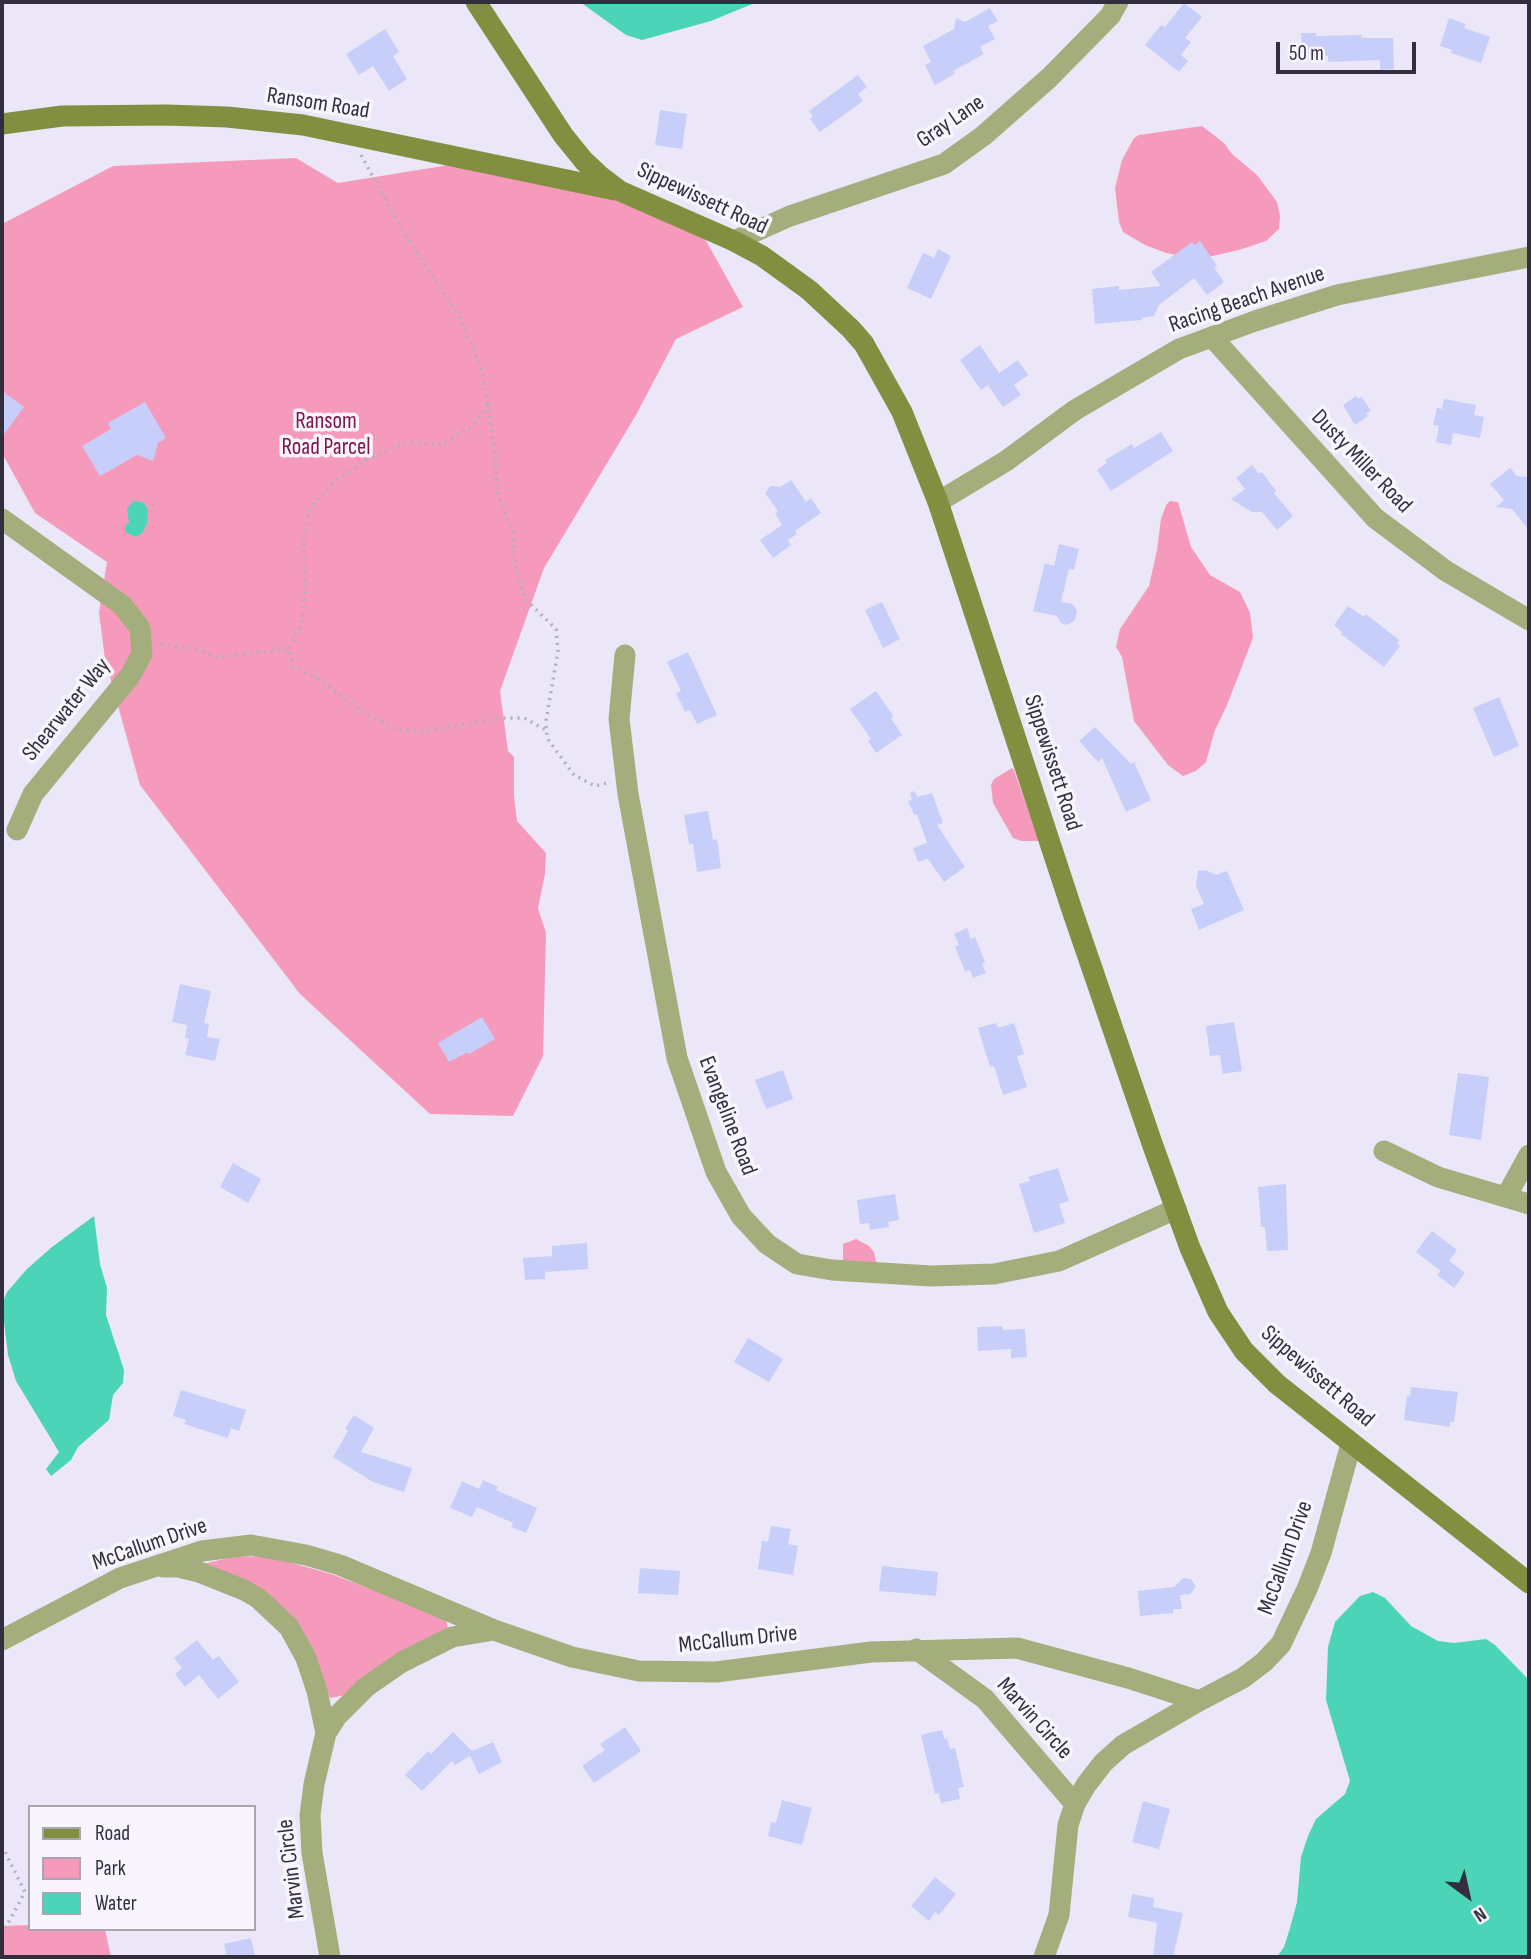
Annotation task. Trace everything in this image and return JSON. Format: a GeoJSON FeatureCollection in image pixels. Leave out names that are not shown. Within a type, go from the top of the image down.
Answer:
{"type":"FeatureCollection","features":[{"type":"Feature","properties":{"kind":"main road","name":"Sippewissett Road"},"geometry":{"type":"LineString","coordinates":[[476,2],[563,135],[584,161],[620,191],[762,256],[808,290],[851,329],[864,345],[902,412],[937,502],[1072,910],[1207,1290],[1244,1351],[1277,1384],[1529,1583]]}},
{"type":"Feature","properties":{"kind":"main road","name":"Ransom Road"},"geometry":{"type":"LineString","coordinates":[[2,124],[62,116],[167,115],[227,117],[303,125],[620,191]]}},
{"type":"Feature","properties":{"kind":"street","name":"Gray Lane"},"geometry":{"type":"LineString","coordinates":[[734,241],[790,216],[944,164],[984,136],[1049,78],[1110,16],[1118,2]]}},
{"type":"Feature","properties":{"kind":"street","name":"Racing Beach Avenue"},"geometry":{"type":"LineString","coordinates":[[937,502],[1006,461],[1086,404],[1179,349],[1337,295],[1529,257]]}},
{"type":"Feature","properties":{"kind":"street","name":"Dusty Miller Road"},"geometry":{"type":"LineString","coordinates":[[1212,337],[1375,518],[1446,571],[1529,620]]}},
{"type":"Feature","properties":{"kind":"street"},"geometry":{"type":"LineString","coordinates":[[2,519],[122,605],[140,628],[142,644]]}},
{"type":"Feature","properties":{"kind":"street","name":"Shearwater Way"},"geometry":{"type":"LineString","coordinates":[[17,830],[33,794],[130,676],[142,654],[142,644]]}},
{"type":"Feature","properties":{"kind":"street","name":"Evangeline Road"},"geometry":{"type":"LineString","coordinates":[[625,655],[619,719],[627,780],[677,1058],[716,1172],[741,1216],[776,1252],[797,1264],[832,1269],[931,1276],[994,1274],[1059,1261],[1176,1209]]}},
{"type":"Feature","properties":{"kind":"street"},"geometry":{"type":"LineString","coordinates":[[1384,1151],[1438,1177],[1507,1195],[1529,1204]]}},
{"type":"Feature","properties":{"kind":"street"},"geometry":{"type":"LineString","coordinates":[[1507,1195],[1529,1155]]}},
{"type":"Feature","properties":{"kind":"street","name":"McCallum Drive"},"geometry":{"type":"LineString","coordinates":[[2,1640],[120,1578],[202,1551],[251,1545],[306,1555],[340,1565],[494,1630],[606,1666],[671,1673],[716,1672],[822,1657],[916,1649],[1017,1648],[1128,1678],[1199,1701],[1243,1678],[1265,1662],[1281,1644],[1321,1553],[1351,1444]]}},
{"type":"Feature","properties":{"kind":"street","name":"Marvin Circle"},"geometry":{"type":"LineString","coordinates":[[151,1567],[178,1567],[220,1579],[244,1590],[273,1610],[289,1627],[306,1658],[317,1691],[326,1733],[310,1815],[312,1853],[330,1957]]}},
{"type":"Feature","properties":{"kind":"street","name":"Marvin Circle"},"geometry":{"type":"LineString","coordinates":[[326,1733],[351,1702],[382,1675],[402,1662],[452,1637],[494,1630]]}},
{"type":"Feature","properties":{"kind":"street","name":"Marvin Circle"},"geometry":{"type":"LineString","coordinates":[[916,1649],[985,1699],[1075,1804]]}},
{"type":"Feature","properties":{"kind":"street","name":"Marvin Circle"},"geometry":{"type":"LineString","coordinates":[[1044,1957],[1059,1915],[1068,1825],[1075,1804],[1103,1763],[1123,1745],[1199,1701]]}},
{"type":"Feature","properties":{"kind":"path"},"geometry":{"type":"LineString","coordinates":[[356,136],[362,159],[401,228],[459,316],[482,370],[495,452],[497,491],[513,532],[515,566],[525,599],[556,629],[558,651],[546,721],[547,738],[574,775],[595,786],[627,780]]}},
{"type":"Feature","properties":{"kind":"path"},"geometry":{"type":"LineString","coordinates":[[488,405],[472,426],[441,444],[408,442],[371,457],[335,481],[310,507],[304,535],[305,589],[302,621],[289,649],[293,667],[317,678],[360,710],[397,730],[425,731],[499,718],[524,718],[547,730]]}},
{"type":"Feature","properties":{"kind":"path"},"geometry":{"type":"LineString","coordinates":[[142,644],[194,648],[217,657],[289,649]]}},
{"type":"Feature","properties":{"kind":"path"},"geometry":{"type":"LineString","coordinates":[[2,1846],[25,1892],[2,1934]]}},
{"type":"Feature","properties":{"kind":"green space"},"geometry":{"type":"Polygon","coordinates":[[[1202,126],[1257,175],[1277,202],[1280,216],[1279,229],[1266,241],[1199,259],[1166,253],[1123,232],[1119,222],[1115,188],[1122,160],[1134,138],[1202,126]]]}},
{"type":"Feature","properties":{"kind":"green space","name":"Ransom Road Parcel"},"geometry":{"type":"Polygon","coordinates":[[[296,158],[338,183],[486,159],[694,219],[743,307],[676,339],[636,415],[544,568],[500,691],[508,751],[514,757],[517,821],[546,853],[538,908],[546,933],[543,1056],[513,1116],[430,1114],[300,994],[140,785],[105,659],[99,613],[107,562],[35,513],[2,453],[2,224],[113,166],[296,158]]]}},
{"type":"Feature","properties":{"kind":"green space"},"geometry":{"type":"Polygon","coordinates":[[[1170,501],[1178,502],[1191,547],[1210,575],[1240,592],[1250,613],[1253,638],[1215,730],[1206,762],[1196,771],[1183,776],[1168,765],[1134,721],[1122,657],[1116,647],[1120,629],[1149,586],[1161,519],[1170,501]]]}},
{"type":"Feature","properties":{"kind":"green space"},"geometry":{"type":"Polygon","coordinates":[[[1012,768],[1039,841],[1013,838],[993,803],[991,785],[994,779],[1012,768]]]}},
{"type":"Feature","properties":{"kind":"green space"},"geometry":{"type":"Polygon","coordinates":[[[856,1239],[874,1252],[877,1266],[843,1264],[843,1244],[856,1239]]]}},
{"type":"Feature","properties":{"kind":"green space"},"geometry":{"type":"Polygon","coordinates":[[[237,1556],[271,1557],[331,1574],[446,1618],[448,1631],[346,1695],[330,1698],[312,1654],[203,1564],[237,1556]]]}},
{"type":"Feature","properties":{"kind":"green space"},"geometry":{"type":"Polygon","coordinates":[[[28,1925],[28,1931],[105,1931],[111,1957],[2,1957],[2,1926],[28,1925]]]}},
{"type":"Feature","properties":{"kind":"water"},"geometry":{"type":"Polygon","coordinates":[[[580,2],[757,2],[711,21],[642,40],[626,35],[580,2]]]}},
{"type":"Feature","properties":{"kind":"water"},"geometry":{"type":"Polygon","coordinates":[[[133,501],[143,502],[148,510],[147,524],[136,537],[125,532],[125,525],[129,523],[127,509],[133,501]]]}},
{"type":"Feature","properties":{"kind":"water"},"geometry":{"type":"Polygon","coordinates":[[[94,1216],[100,1264],[107,1288],[106,1315],[124,1370],[123,1383],[113,1395],[109,1420],[78,1447],[71,1460],[51,1476],[46,1469],[59,1452],[16,1381],[8,1355],[2,1304],[7,1292],[27,1269],[94,1216]]]}},
{"type":"Feature","properties":{"kind":"water"},"geometry":{"type":"Polygon","coordinates":[[[1373,1592],[1385,1598],[1411,1626],[1438,1641],[1454,1643],[1486,1639],[1529,1680],[1529,1957],[1277,1957],[1284,1947],[1297,1902],[1301,1857],[1308,1836],[1316,1819],[1345,1794],[1350,1781],[1326,1700],[1328,1647],[1335,1622],[1360,1596],[1373,1592]]]}},
{"type":"Feature","properties":{"kind":"building"},"geometry":{"type":"Polygon","coordinates":[[[1184,3],[1202,17],[1185,38],[1191,42],[1181,55],[1188,61],[1179,72],[1145,45],[1161,25],[1165,27],[1184,3]]]}},
{"type":"Feature","properties":{"kind":"building"},"geometry":{"type":"Polygon","coordinates":[[[990,8],[998,21],[988,26],[995,39],[980,47],[984,54],[953,71],[955,74],[935,85],[925,65],[931,62],[923,46],[954,29],[956,18],[965,22],[990,8]]]}},
{"type":"Feature","properties":{"kind":"building"},"geometry":{"type":"Polygon","coordinates":[[[1449,18],[1466,24],[1464,28],[1490,37],[1481,63],[1451,53],[1452,50],[1440,46],[1449,18]]]}},
{"type":"Feature","properties":{"kind":"building"},"geometry":{"type":"Polygon","coordinates":[[[385,29],[399,52],[393,56],[407,79],[389,91],[373,66],[359,75],[346,54],[385,29]]]}},
{"type":"Feature","properties":{"kind":"building"},"geometry":{"type":"Polygon","coordinates":[[[1301,33],[1316,33],[1316,36],[1362,35],[1361,38],[1393,38],[1394,69],[1380,70],[1380,60],[1328,62],[1328,56],[1302,56],[1301,33]]]}},
{"type":"Feature","properties":{"kind":"building"},"geometry":{"type":"Polygon","coordinates":[[[858,75],[867,87],[858,94],[863,101],[820,132],[810,119],[813,117],[809,111],[858,75]]]}},
{"type":"Feature","properties":{"kind":"building"},"geometry":{"type":"Polygon","coordinates":[[[660,110],[687,114],[682,149],[655,145],[660,110]]]}},
{"type":"Feature","properties":{"kind":"building"},"geometry":{"type":"Polygon","coordinates":[[[1200,241],[1224,282],[1207,295],[1194,278],[1159,305],[1154,316],[1142,320],[1095,324],[1092,289],[1119,286],[1119,290],[1161,286],[1151,272],[1192,242],[1195,245],[1200,241]]]}},
{"type":"Feature","properties":{"kind":"building"},"geometry":{"type":"Polygon","coordinates":[[[938,249],[951,256],[931,299],[907,288],[923,253],[934,258],[938,249]]]}},
{"type":"Feature","properties":{"kind":"building"},"geometry":{"type":"Polygon","coordinates":[[[980,345],[999,373],[1018,360],[1028,375],[1014,385],[1021,395],[1003,407],[988,385],[981,390],[960,360],[980,345]]]}},
{"type":"Feature","properties":{"kind":"building"},"geometry":{"type":"Polygon","coordinates":[[[2,391],[24,407],[2,437],[2,391]]]}},
{"type":"Feature","properties":{"kind":"building"},"geometry":{"type":"Polygon","coordinates":[[[1356,396],[1358,399],[1362,397],[1371,411],[1355,425],[1343,405],[1356,396]]]}},
{"type":"Feature","properties":{"kind":"building"},"geometry":{"type":"Polygon","coordinates":[[[1444,399],[1476,405],[1474,415],[1484,417],[1480,438],[1453,433],[1451,445],[1436,442],[1439,426],[1433,425],[1437,408],[1442,409],[1444,399]]]}},
{"type":"Feature","properties":{"kind":"building"},"geometry":{"type":"Polygon","coordinates":[[[145,402],[166,438],[158,443],[153,461],[137,455],[100,476],[82,446],[111,429],[108,423],[145,402]]]}},
{"type":"Feature","properties":{"kind":"building"},"geometry":{"type":"Polygon","coordinates":[[[1161,432],[1173,451],[1111,491],[1097,470],[1107,463],[1105,460],[1132,444],[1134,448],[1161,432]]]}},
{"type":"Feature","properties":{"kind":"building"},"geometry":{"type":"Polygon","coordinates":[[[1252,465],[1259,474],[1262,472],[1276,491],[1274,493],[1293,516],[1277,530],[1262,512],[1252,512],[1231,499],[1245,489],[1236,478],[1252,465]]]}},
{"type":"Feature","properties":{"kind":"building"},"geometry":{"type":"Polygon","coordinates":[[[1510,468],[1517,476],[1529,477],[1529,530],[1512,509],[1496,507],[1504,500],[1490,484],[1510,468]]]}},
{"type":"Feature","properties":{"kind":"building"},"geometry":{"type":"Polygon","coordinates":[[[791,480],[806,502],[811,498],[821,513],[795,531],[797,534],[788,540],[791,545],[773,558],[760,540],[782,525],[775,513],[778,511],[765,493],[771,486],[780,487],[791,480]]]}},
{"type":"Feature","properties":{"kind":"building"},"geometry":{"type":"Polygon","coordinates":[[[1059,544],[1079,549],[1074,570],[1069,569],[1061,602],[1073,604],[1077,611],[1075,620],[1067,625],[1061,623],[1057,616],[1033,611],[1045,563],[1054,566],[1059,544]]]}},
{"type":"Feature","properties":{"kind":"building"},"geometry":{"type":"Polygon","coordinates":[[[882,602],[900,639],[883,648],[865,610],[882,602]]]}},
{"type":"Feature","properties":{"kind":"building"},"geometry":{"type":"Polygon","coordinates":[[[1348,606],[1364,617],[1366,614],[1399,640],[1397,643],[1400,646],[1384,667],[1341,634],[1334,625],[1348,606]]]}},
{"type":"Feature","properties":{"kind":"building"},"geometry":{"type":"Polygon","coordinates":[[[688,652],[717,715],[697,724],[690,710],[685,712],[676,693],[681,691],[667,662],[688,652]]]}},
{"type":"Feature","properties":{"kind":"building"},"geometry":{"type":"Polygon","coordinates":[[[876,691],[894,717],[891,718],[902,735],[876,753],[868,741],[871,739],[850,709],[876,691]]]}},
{"type":"Feature","properties":{"kind":"building"},"geometry":{"type":"Polygon","coordinates":[[[1499,697],[1519,746],[1494,757],[1473,708],[1499,697]]]}},
{"type":"Feature","properties":{"kind":"building"},"geometry":{"type":"Polygon","coordinates":[[[1095,727],[1131,764],[1134,762],[1151,800],[1126,812],[1102,758],[1098,762],[1079,741],[1095,727]]]}},
{"type":"Feature","properties":{"kind":"building"},"geometry":{"type":"Polygon","coordinates":[[[914,791],[918,797],[932,793],[943,823],[937,825],[965,867],[944,882],[928,859],[918,862],[913,848],[927,843],[917,814],[914,815],[908,801],[912,800],[910,793],[914,791]]]}},
{"type":"Feature","properties":{"kind":"building"},"geometry":{"type":"Polygon","coordinates":[[[708,811],[713,840],[717,839],[721,868],[697,872],[693,844],[689,844],[684,815],[708,811]]]}},
{"type":"Feature","properties":{"kind":"building"},"geometry":{"type":"Polygon","coordinates":[[[1206,870],[1216,875],[1227,871],[1244,910],[1199,930],[1191,909],[1204,904],[1196,886],[1198,871],[1206,870]]]}},
{"type":"Feature","properties":{"kind":"building"},"geometry":{"type":"Polygon","coordinates":[[[967,928],[971,939],[975,937],[985,962],[982,964],[986,973],[973,978],[970,970],[965,971],[955,947],[959,945],[954,934],[967,928]]]}},
{"type":"Feature","properties":{"kind":"building"},"geometry":{"type":"Polygon","coordinates":[[[180,984],[211,991],[204,1023],[209,1024],[207,1037],[220,1039],[215,1061],[185,1055],[189,1039],[185,1038],[187,1025],[172,1022],[180,984]]]}},
{"type":"Feature","properties":{"kind":"building"},"geometry":{"type":"Polygon","coordinates":[[[482,1017],[495,1039],[449,1062],[438,1043],[482,1017]]]}},
{"type":"Feature","properties":{"kind":"building"},"geometry":{"type":"Polygon","coordinates":[[[1234,1022],[1242,1071],[1223,1074],[1220,1055],[1210,1056],[1206,1026],[1234,1022]]]}},
{"type":"Feature","properties":{"kind":"building"},"geometry":{"type":"Polygon","coordinates":[[[996,1023],[998,1028],[1014,1023],[1024,1054],[1017,1056],[1027,1087],[1003,1095],[994,1066],[990,1067],[978,1028],[996,1023]]]}},
{"type":"Feature","properties":{"kind":"building"},"geometry":{"type":"Polygon","coordinates":[[[783,1070],[793,1099],[766,1109],[755,1080],[783,1070]]]}},
{"type":"Feature","properties":{"kind":"building"},"geometry":{"type":"Polygon","coordinates":[[[1458,1073],[1489,1077],[1481,1140],[1449,1135],[1458,1073]]]}},
{"type":"Feature","properties":{"kind":"building"},"geometry":{"type":"Polygon","coordinates":[[[233,1163],[261,1179],[248,1203],[220,1187],[233,1163]]]}},
{"type":"Feature","properties":{"kind":"building"},"geometry":{"type":"Polygon","coordinates":[[[1058,1168],[1069,1201],[1059,1204],[1065,1223],[1034,1233],[1019,1184],[1030,1181],[1028,1177],[1058,1168]]]}},
{"type":"Feature","properties":{"kind":"building"},"geometry":{"type":"Polygon","coordinates":[[[1286,1184],[1288,1250],[1267,1251],[1265,1227],[1261,1227],[1258,1187],[1286,1184]]]}},
{"type":"Feature","properties":{"kind":"building"},"geometry":{"type":"Polygon","coordinates":[[[895,1194],[899,1220],[888,1222],[889,1227],[870,1230],[869,1223],[860,1224],[857,1200],[895,1194]]]}},
{"type":"Feature","properties":{"kind":"building"},"geometry":{"type":"Polygon","coordinates":[[[1432,1231],[1457,1250],[1449,1261],[1465,1273],[1454,1288],[1437,1275],[1441,1271],[1416,1252],[1432,1231]]]}},
{"type":"Feature","properties":{"kind":"building"},"geometry":{"type":"Polygon","coordinates":[[[587,1243],[588,1269],[545,1272],[545,1279],[525,1280],[523,1258],[552,1256],[552,1246],[587,1243]]]}},
{"type":"Feature","properties":{"kind":"building"},"geometry":{"type":"Polygon","coordinates":[[[1002,1326],[1003,1330],[1025,1329],[1027,1357],[1011,1358],[1011,1349],[978,1351],[977,1327],[1002,1326]]]}},
{"type":"Feature","properties":{"kind":"building"},"geometry":{"type":"Polygon","coordinates":[[[748,1338],[783,1359],[769,1382],[734,1362],[748,1338]]]}},
{"type":"Feature","properties":{"kind":"building"},"geometry":{"type":"Polygon","coordinates":[[[1411,1387],[1458,1392],[1454,1422],[1450,1422],[1450,1427],[1404,1420],[1407,1395],[1410,1396],[1411,1387]]]}},
{"type":"Feature","properties":{"kind":"building"},"geometry":{"type":"Polygon","coordinates":[[[181,1390],[246,1410],[239,1431],[231,1428],[228,1438],[184,1424],[186,1420],[173,1416],[181,1390]]]}},
{"type":"Feature","properties":{"kind":"building"},"geometry":{"type":"Polygon","coordinates":[[[354,1415],[374,1428],[361,1452],[412,1468],[404,1492],[373,1482],[333,1457],[354,1415]]]}},
{"type":"Feature","properties":{"kind":"building"},"geometry":{"type":"Polygon","coordinates":[[[483,1480],[498,1487],[496,1490],[537,1508],[526,1533],[511,1527],[513,1523],[477,1507],[472,1517],[450,1508],[462,1481],[479,1489],[483,1480]]]}},
{"type":"Feature","properties":{"kind":"building"},"geometry":{"type":"Polygon","coordinates":[[[771,1526],[791,1529],[788,1544],[798,1546],[793,1575],[758,1569],[762,1541],[768,1542],[771,1526]]]}},
{"type":"Feature","properties":{"kind":"building"},"geometry":{"type":"Polygon","coordinates":[[[882,1566],[938,1572],[936,1596],[879,1591],[882,1566]]]}},
{"type":"Feature","properties":{"kind":"building"},"geometry":{"type":"Polygon","coordinates":[[[640,1568],[680,1571],[678,1595],[638,1593],[640,1568]]]}},
{"type":"Feature","properties":{"kind":"building"},"geometry":{"type":"Polygon","coordinates":[[[1183,1578],[1191,1579],[1196,1587],[1190,1594],[1180,1595],[1182,1609],[1173,1609],[1173,1613],[1140,1616],[1138,1591],[1174,1587],[1183,1578]]]}},
{"type":"Feature","properties":{"kind":"building"},"geometry":{"type":"Polygon","coordinates":[[[197,1640],[213,1660],[219,1656],[239,1682],[218,1699],[199,1675],[185,1687],[175,1674],[182,1668],[174,1658],[197,1640]]]}},
{"type":"Feature","properties":{"kind":"building"},"geometry":{"type":"Polygon","coordinates":[[[625,1727],[641,1751],[594,1783],[582,1766],[605,1750],[600,1744],[625,1727]]]}},
{"type":"Feature","properties":{"kind":"building"},"geometry":{"type":"Polygon","coordinates":[[[942,1730],[950,1749],[955,1748],[964,1787],[958,1788],[960,1799],[941,1803],[939,1793],[935,1794],[921,1735],[942,1730]]]}},
{"type":"Feature","properties":{"kind":"building"},"geometry":{"type":"Polygon","coordinates":[[[453,1732],[472,1751],[493,1742],[502,1762],[479,1774],[470,1756],[455,1765],[452,1761],[422,1791],[405,1775],[428,1751],[431,1754],[453,1732]]]}},
{"type":"Feature","properties":{"kind":"building"},"geometry":{"type":"Polygon","coordinates":[[[782,1800],[812,1808],[802,1845],[768,1836],[771,1822],[776,1823],[782,1800]]]}},
{"type":"Feature","properties":{"kind":"building"},"geometry":{"type":"Polygon","coordinates":[[[1143,1801],[1170,1809],[1159,1849],[1132,1842],[1143,1801]]]}},
{"type":"Feature","properties":{"kind":"building"},"geometry":{"type":"Polygon","coordinates":[[[935,1877],[956,1894],[939,1915],[935,1912],[929,1921],[911,1906],[935,1877]]]}},
{"type":"Feature","properties":{"kind":"building"},"geometry":{"type":"Polygon","coordinates":[[[1132,1894],[1154,1898],[1153,1907],[1183,1913],[1173,1957],[1153,1957],[1157,1923],[1128,1917],[1132,1894]]]}},
{"type":"Feature","properties":{"kind":"building"},"geometry":{"type":"Polygon","coordinates":[[[251,1938],[255,1957],[227,1957],[224,1944],[251,1938]]]}}]}
